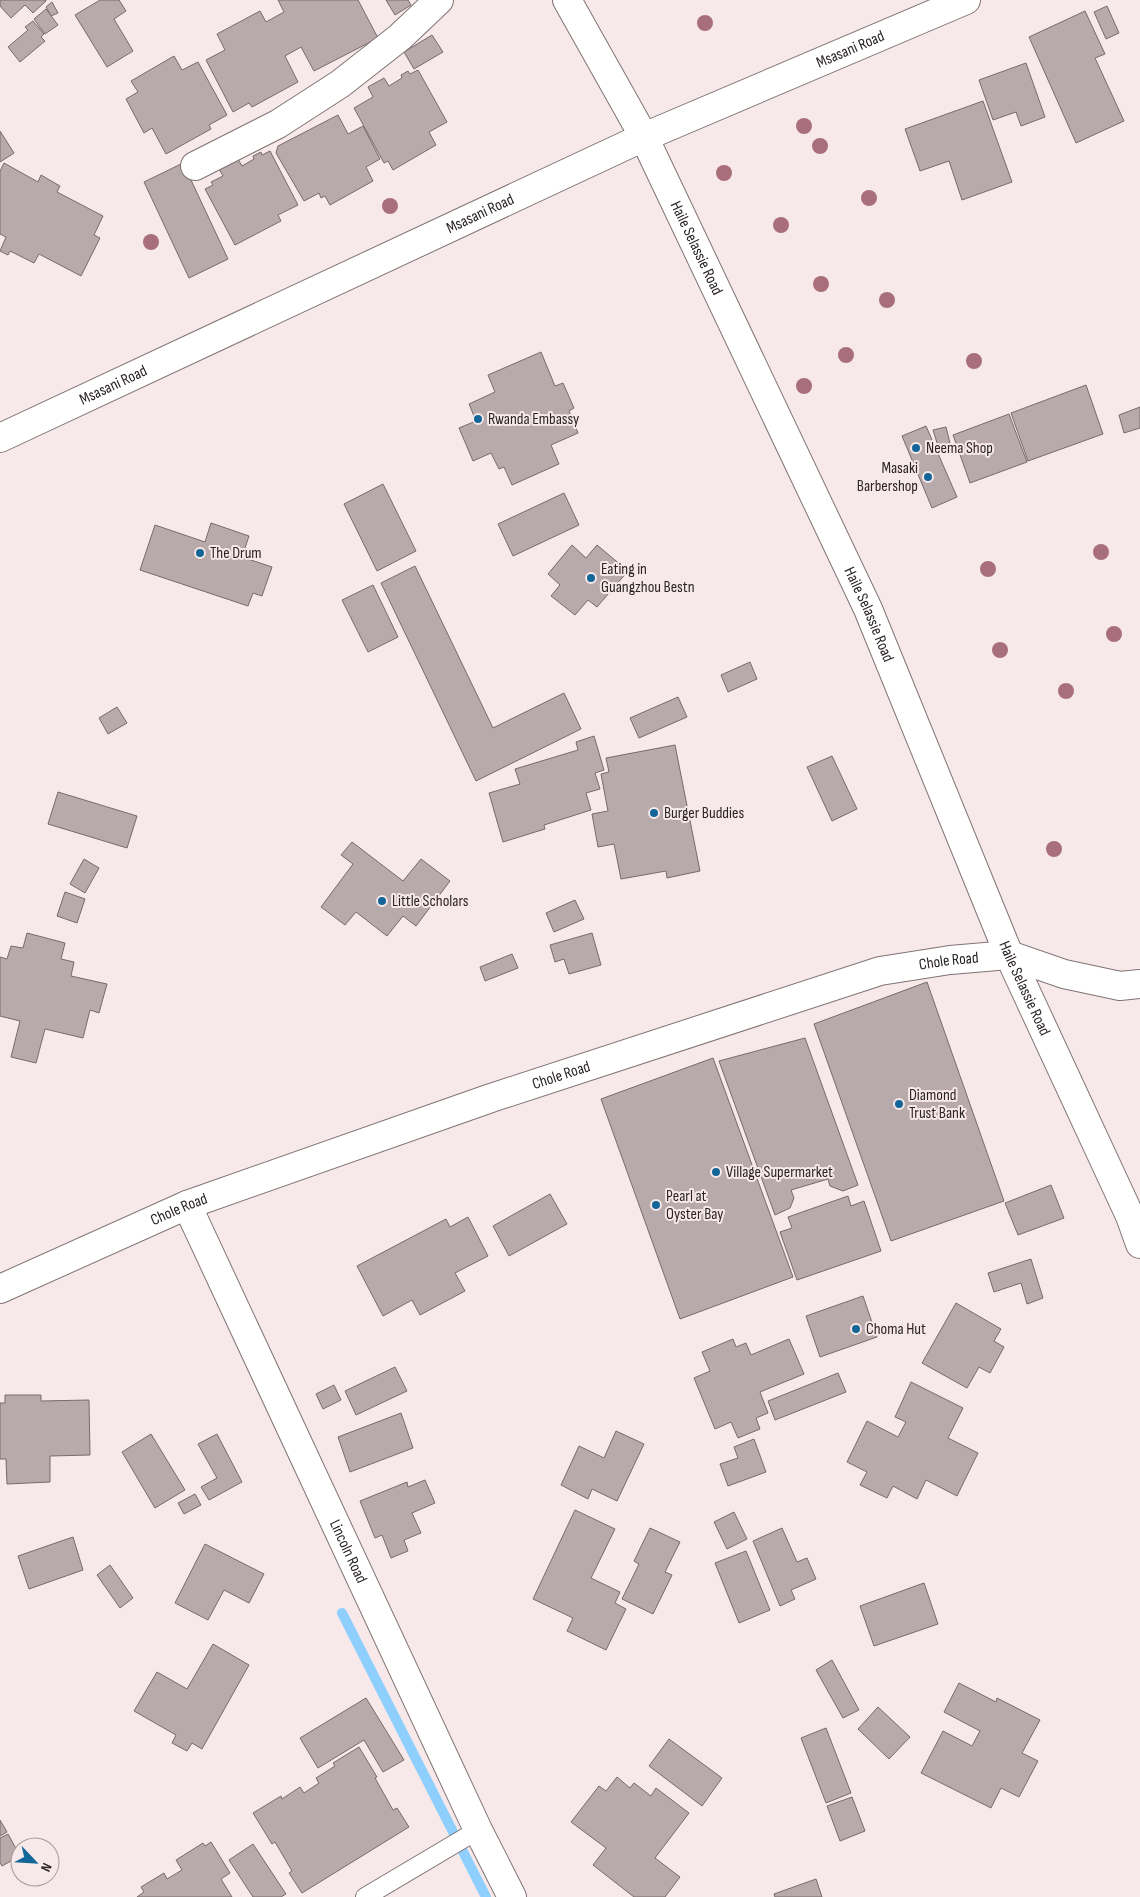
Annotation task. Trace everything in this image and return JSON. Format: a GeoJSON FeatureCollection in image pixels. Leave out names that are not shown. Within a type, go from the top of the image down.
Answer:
{"type":"FeatureCollection","features":[{"type":"Feature","properties":{"kind":"street"},"geometry":{"type":"LineString","coordinates":[[195,166],[278,124],[340,84],[394,43],[439,0]]}},
{"type":"Feature","properties":{"kind":"street","name":"Haile Selassie Road"},"geometry":{"type":"LineString","coordinates":[[567,0],[644,137],[868,609],[1009,955],[1138,1232]]}},
{"type":"Feature","properties":{"kind":"street","name":"Msasani Road"},"geometry":{"type":"LineString","coordinates":[[0,438],[644,137],[966,0]]}},
{"type":"Feature","properties":{"kind":"street","name":"Chole Road"},"geometry":{"type":"LineString","coordinates":[[0,1289],[187,1206],[491,1098],[880,971],[950,960],[1009,955],[1064,974],[1120,986],[1140,984]]}},
{"type":"Feature","properties":{"kind":"street","name":"Lincoln Road"},"geometry":{"type":"LineString","coordinates":[[187,1206],[478,1830],[512,1897]]}},
{"type":"Feature","properties":{"kind":"lane"},"geometry":{"type":"LineString","coordinates":[[365,1897],[478,1830]]}},
{"type":"Feature","properties":{"kind":"building"},"geometry":{"type":"Polygon","coordinates":[[[0,0],[46,1],[33,13],[25,5],[11,18],[0,6],[0,0]]]}},
{"type":"Feature","properties":{"kind":"building"},"geometry":{"type":"Polygon","coordinates":[[[100,0],[119,0],[126,11],[114,19],[133,51],[107,67],[75,15],[100,0]]]}},
{"type":"Feature","properties":{"kind":"building"},"geometry":{"type":"Polygon","coordinates":[[[278,0],[358,0],[378,38],[314,71],[301,47],[285,56],[298,82],[252,107],[249,103],[233,112],[206,60],[225,50],[217,34],[260,11],[266,22],[284,12],[278,0]]]}},
{"type":"Feature","properties":{"kind":"building"},"geometry":{"type":"Polygon","coordinates":[[[386,0],[408,0],[411,5],[395,15],[386,0]]]}},
{"type":"Feature","properties":{"kind":"building"},"geometry":{"type":"Polygon","coordinates":[[[52,2],[58,13],[51,16],[46,7],[52,2]]]}},
{"type":"Feature","properties":{"kind":"building"},"geometry":{"type":"Polygon","coordinates":[[[1107,6],[1119,33],[1106,39],[1094,12],[1107,6]]]}},
{"type":"Feature","properties":{"kind":"building"},"geometry":{"type":"Polygon","coordinates":[[[46,9],[58,25],[45,34],[34,19],[46,9]]]}},
{"type":"Feature","properties":{"kind":"building"},"geometry":{"type":"Polygon","coordinates":[[[1085,11],[1105,54],[1095,58],[1124,121],[1076,143],[1029,37],[1085,11]]]}},
{"type":"Feature","properties":{"kind":"building"},"geometry":{"type":"Polygon","coordinates":[[[33,21],[44,34],[41,37],[45,41],[20,62],[8,47],[28,30],[25,27],[33,21]]]}},
{"type":"Feature","properties":{"kind":"building"},"geometry":{"type":"Polygon","coordinates":[[[432,35],[443,52],[414,69],[404,52],[432,35]]]}},
{"type":"Feature","properties":{"kind":"building"},"geometry":{"type":"Polygon","coordinates":[[[174,56],[182,70],[198,62],[227,115],[209,125],[211,129],[166,154],[152,128],[144,133],[126,99],[138,92],[131,81],[174,56]]]}},
{"type":"Feature","properties":{"kind":"building"},"geometry":{"type":"Polygon","coordinates":[[[1026,63],[1045,117],[1021,126],[1016,112],[993,120],[979,80],[1026,63]]]}},
{"type":"Feature","properties":{"kind":"building"},"geometry":{"type":"Polygon","coordinates":[[[418,70],[447,122],[429,132],[436,145],[393,170],[388,161],[384,163],[354,108],[373,97],[368,87],[384,78],[389,86],[402,78],[401,75],[408,71],[410,74],[418,70]]]}},
{"type":"Feature","properties":{"kind":"building"},"geometry":{"type":"Polygon","coordinates":[[[983,101],[1012,182],[962,200],[949,161],[920,171],[905,129],[983,101]]]}},
{"type":"Feature","properties":{"kind":"building"},"geometry":{"type":"Polygon","coordinates":[[[338,115],[348,134],[363,126],[380,159],[366,167],[373,181],[330,205],[325,196],[321,198],[319,193],[304,201],[276,153],[278,146],[338,115]]]}},
{"type":"Feature","properties":{"kind":"building"},"geometry":{"type":"Polygon","coordinates":[[[0,131],[14,153],[0,162],[0,131]]]}},
{"type":"Feature","properties":{"kind":"building"},"geometry":{"type":"Polygon","coordinates":[[[270,151],[298,205],[278,215],[281,221],[235,245],[205,189],[213,185],[211,182],[223,176],[219,169],[238,159],[242,166],[254,159],[253,156],[261,152],[262,155],[270,151]]]}},
{"type":"Feature","properties":{"kind":"building"},"geometry":{"type":"Polygon","coordinates":[[[4,163],[38,182],[41,175],[60,186],[57,192],[103,216],[94,235],[100,238],[81,276],[39,254],[34,263],[10,251],[8,255],[0,251],[6,237],[0,234],[0,171],[4,163]]]}},
{"type":"Feature","properties":{"kind":"building"},"geometry":{"type":"Polygon","coordinates":[[[183,163],[228,259],[189,278],[144,182],[183,163]]]}},
{"type":"Feature","properties":{"kind":"building"},"geometry":{"type":"Polygon","coordinates":[[[541,352],[555,386],[563,383],[574,408],[569,411],[578,433],[551,445],[559,464],[512,485],[504,467],[499,469],[491,453],[473,461],[459,428],[476,421],[469,404],[495,392],[488,375],[541,352]]]}},
{"type":"Feature","properties":{"kind":"building"},"geometry":{"type":"Polygon","coordinates":[[[1086,385],[1103,434],[1028,461],[1011,413],[1086,385]]]}},
{"type":"Feature","properties":{"kind":"building"},"geometry":{"type":"Polygon","coordinates":[[[1140,407],[1140,428],[1124,433],[1119,415],[1140,407]]]}},
{"type":"Feature","properties":{"kind":"building"},"geometry":{"type":"Polygon","coordinates":[[[1009,414],[1027,462],[970,483],[953,435],[1009,414]]]}},
{"type":"Feature","properties":{"kind":"building"},"geometry":{"type":"Polygon","coordinates":[[[926,426],[957,497],[932,508],[902,436],[926,426]]]}},
{"type":"Feature","properties":{"kind":"building"},"geometry":{"type":"Polygon","coordinates":[[[946,427],[950,443],[938,446],[933,430],[946,427]]]}},
{"type":"Feature","properties":{"kind":"building"},"geometry":{"type":"Polygon","coordinates":[[[383,484],[416,551],[377,571],[344,504],[383,484]]]}},
{"type":"Feature","properties":{"kind":"building"},"geometry":{"type":"Polygon","coordinates":[[[564,493],[579,525],[513,556],[498,524],[564,493]]]}},
{"type":"Feature","properties":{"kind":"building"},"geometry":{"type":"Polygon","coordinates":[[[211,523],[249,536],[242,557],[272,567],[262,596],[253,593],[248,606],[140,570],[155,525],[205,542],[211,523]]]}},
{"type":"Feature","properties":{"kind":"building"},"geometry":{"type":"Polygon","coordinates":[[[572,545],[586,558],[597,545],[628,571],[597,607],[588,600],[575,615],[551,596],[560,585],[548,574],[572,545]]]}},
{"type":"Feature","properties":{"kind":"building"},"geometry":{"type":"Polygon","coordinates":[[[415,566],[493,728],[564,693],[581,729],[476,781],[381,583],[415,566]]]}},
{"type":"Feature","properties":{"kind":"building"},"geometry":{"type":"Polygon","coordinates":[[[373,585],[398,637],[368,652],[342,600],[373,585]]]}},
{"type":"Feature","properties":{"kind":"building"},"geometry":{"type":"Polygon","coordinates":[[[750,662],[757,679],[728,692],[721,675],[750,662]]]}},
{"type":"Feature","properties":{"kind":"building"},"geometry":{"type":"Polygon","coordinates":[[[678,697],[687,717],[639,738],[630,718],[678,697]]]}},
{"type":"Feature","properties":{"kind":"building"},"geometry":{"type":"Polygon","coordinates":[[[117,707],[127,723],[108,734],[99,718],[117,707]]]}},
{"type":"Feature","properties":{"kind":"building"},"geometry":{"type":"Polygon","coordinates":[[[594,736],[604,770],[595,773],[600,789],[586,793],[591,810],[544,825],[545,829],[503,842],[489,793],[520,784],[515,769],[578,750],[576,742],[594,736]]]}},
{"type":"Feature","properties":{"kind":"building"},"geometry":{"type":"Polygon","coordinates":[[[675,745],[700,871],[667,878],[666,871],[621,879],[614,844],[598,847],[592,814],[608,811],[601,774],[609,772],[606,758],[675,745]]]}},
{"type":"Feature","properties":{"kind":"building"},"geometry":{"type":"Polygon","coordinates":[[[832,756],[857,809],[832,821],[807,767],[832,756]]]}},
{"type":"Feature","properties":{"kind":"building"},"geometry":{"type":"Polygon","coordinates":[[[58,792],[137,816],[127,848],[48,824],[58,792]]]}},
{"type":"Feature","properties":{"kind":"building"},"geometry":{"type":"Polygon","coordinates":[[[352,842],[403,881],[421,859],[450,881],[416,926],[403,916],[387,936],[356,912],[345,925],[321,907],[353,864],[341,855],[352,842]]]}},
{"type":"Feature","properties":{"kind":"building"},"geometry":{"type":"Polygon","coordinates":[[[84,859],[99,868],[85,893],[70,884],[84,859]]]}},
{"type":"Feature","properties":{"kind":"building"},"geometry":{"type":"Polygon","coordinates":[[[65,892],[85,899],[77,923],[57,916],[65,892]]]}},
{"type":"Feature","properties":{"kind":"building"},"geometry":{"type":"Polygon","coordinates":[[[575,900],[584,919],[554,932],[546,913],[575,900]]]}},
{"type":"Feature","properties":{"kind":"building"},"geometry":{"type":"Polygon","coordinates":[[[27,933],[65,943],[61,959],[74,962],[71,976],[107,984],[99,1013],[90,1010],[83,1038],[45,1029],[36,1063],[11,1057],[20,1021],[0,1016],[0,957],[7,959],[11,946],[23,948],[27,933]]]}},
{"type":"Feature","properties":{"kind":"building"},"geometry":{"type":"Polygon","coordinates":[[[592,933],[601,965],[569,974],[564,959],[555,962],[550,945],[592,933]]]}},
{"type":"Feature","properties":{"kind":"building"},"geometry":{"type":"Polygon","coordinates":[[[512,954],[518,968],[485,981],[480,967],[512,954]]]}},
{"type":"Feature","properties":{"kind":"building"},"geometry":{"type":"Polygon","coordinates":[[[927,982],[1004,1201],[891,1241],[814,1024],[927,982]]]}},
{"type":"Feature","properties":{"kind":"building"},"geometry":{"type":"Polygon","coordinates":[[[805,1038],[858,1185],[843,1191],[830,1186],[828,1179],[791,1190],[794,1198],[790,1208],[775,1215],[719,1061],[805,1038]]]}},
{"type":"Feature","properties":{"kind":"building"},"geometry":{"type":"Polygon","coordinates":[[[713,1058],[793,1277],[680,1319],[601,1099],[713,1058]]]}},
{"type":"Feature","properties":{"kind":"building"},"geometry":{"type":"Polygon","coordinates":[[[1051,1185],[1064,1218],[1018,1235],[1005,1203],[1051,1185]]]}},
{"type":"Feature","properties":{"kind":"building"},"geometry":{"type":"Polygon","coordinates":[[[550,1194],[567,1224],[509,1256],[493,1226],[550,1194]]]}},
{"type":"Feature","properties":{"kind":"building"},"geometry":{"type":"Polygon","coordinates":[[[848,1196],[851,1206],[864,1201],[881,1251],[797,1280],[780,1232],[792,1228],[788,1217],[848,1196]]]}},
{"type":"Feature","properties":{"kind":"building"},"geometry":{"type":"Polygon","coordinates":[[[468,1217],[488,1256],[455,1273],[465,1291],[420,1315],[412,1300],[383,1316],[357,1266],[446,1219],[450,1227],[468,1217]]]}},
{"type":"Feature","properties":{"kind":"building"},"geometry":{"type":"Polygon","coordinates":[[[1031,1259],[1043,1298],[1027,1304],[1021,1283],[994,1292],[988,1273],[1031,1259]]]}},
{"type":"Feature","properties":{"kind":"building"},"geometry":{"type":"Polygon","coordinates":[[[863,1296],[877,1337],[820,1357],[806,1316],[863,1296]]]}},
{"type":"Feature","properties":{"kind":"building"},"geometry":{"type":"Polygon","coordinates":[[[956,1303],[1001,1329],[994,1341],[1004,1347],[990,1373],[979,1367],[967,1388],[922,1363],[956,1303]]]}},
{"type":"Feature","properties":{"kind":"building"},"geometry":{"type":"Polygon","coordinates":[[[733,1339],[736,1347],[746,1343],[751,1355],[789,1339],[804,1374],[760,1392],[768,1413],[756,1418],[760,1429],[738,1438],[731,1422],[715,1429],[694,1378],[710,1371],[702,1352],[733,1339]]]}},
{"type":"Feature","properties":{"kind":"building"},"geometry":{"type":"Polygon","coordinates":[[[395,1367],[407,1391],[356,1415],[345,1391],[395,1367]]]}},
{"type":"Feature","properties":{"kind":"building"},"geometry":{"type":"Polygon","coordinates":[[[838,1373],[846,1392],[775,1420],[768,1401],[838,1373]]]}},
{"type":"Feature","properties":{"kind":"building"},"geometry":{"type":"Polygon","coordinates":[[[911,1382],[963,1408],[948,1438],[978,1453],[957,1496],[926,1480],[917,1499],[893,1486],[887,1498],[860,1485],[867,1472],[847,1462],[867,1421],[898,1437],[906,1422],[895,1417],[911,1382]]]}},
{"type":"Feature","properties":{"kind":"building"},"geometry":{"type":"Polygon","coordinates":[[[334,1385],[341,1400],[323,1409],[316,1394],[334,1385]]]}},
{"type":"Feature","properties":{"kind":"building"},"geometry":{"type":"Polygon","coordinates":[[[5,1395],[41,1395],[41,1401],[89,1400],[90,1455],[50,1456],[50,1482],[7,1484],[6,1459],[0,1459],[0,1403],[5,1403],[5,1395]]]}},
{"type":"Feature","properties":{"kind":"building"},"geometry":{"type":"Polygon","coordinates":[[[401,1413],[413,1448],[350,1472],[338,1437],[401,1413]]]}},
{"type":"Feature","properties":{"kind":"building"},"geometry":{"type":"Polygon","coordinates":[[[616,1431],[644,1444],[617,1501],[592,1489],[588,1499],[561,1485],[579,1446],[604,1458],[616,1431]]]}},
{"type":"Feature","properties":{"kind":"building"},"geometry":{"type":"Polygon","coordinates":[[[151,1434],[185,1490],[155,1508],[122,1452],[151,1434]]]}},
{"type":"Feature","properties":{"kind":"building"},"geometry":{"type":"Polygon","coordinates":[[[217,1434],[242,1482],[209,1500],[201,1487],[217,1478],[198,1444],[217,1434]]]}},
{"type":"Feature","properties":{"kind":"building"},"geometry":{"type":"Polygon","coordinates":[[[754,1439],[766,1472],[728,1486],[720,1464],[738,1458],[734,1447],[754,1439]]]}},
{"type":"Feature","properties":{"kind":"building"},"geometry":{"type":"Polygon","coordinates":[[[425,1480],[435,1503],[412,1513],[421,1533],[404,1540],[408,1551],[391,1558],[382,1535],[375,1538],[360,1501],[407,1482],[408,1487],[425,1480]]]}},
{"type":"Feature","properties":{"kind":"building"},"geometry":{"type":"Polygon","coordinates":[[[195,1494],[201,1505],[184,1514],[178,1503],[195,1494]]]}},
{"type":"Feature","properties":{"kind":"building"},"geometry":{"type":"Polygon","coordinates":[[[575,1510],[615,1529],[591,1578],[620,1592],[615,1603],[626,1609],[606,1650],[567,1631],[573,1618],[533,1599],[575,1510]]]}},
{"type":"Feature","properties":{"kind":"building"},"geometry":{"type":"Polygon","coordinates":[[[734,1512],[747,1539],[727,1549],[714,1522],[734,1512]]]}},
{"type":"Feature","properties":{"kind":"building"},"geometry":{"type":"Polygon","coordinates":[[[650,1528],[680,1542],[665,1572],[672,1575],[653,1614],[622,1599],[639,1564],[634,1561],[650,1528]]]}},
{"type":"Feature","properties":{"kind":"building"},"geometry":{"type":"Polygon","coordinates":[[[782,1528],[797,1562],[807,1558],[816,1579],[791,1590],[795,1599],[780,1606],[753,1541],[782,1528]]]}},
{"type":"Feature","properties":{"kind":"building"},"geometry":{"type":"Polygon","coordinates":[[[73,1537],[83,1570],[29,1589],[18,1556],[73,1537]]]}},
{"type":"Feature","properties":{"kind":"building"},"geometry":{"type":"Polygon","coordinates":[[[205,1544],[264,1574],[249,1603],[224,1590],[208,1620],[175,1603],[205,1544]]]}},
{"type":"Feature","properties":{"kind":"building"},"geometry":{"type":"Polygon","coordinates":[[[746,1551],[770,1610],[739,1623],[715,1563],[746,1551]]]}},
{"type":"Feature","properties":{"kind":"building"},"geometry":{"type":"Polygon","coordinates":[[[110,1565],[133,1598],[120,1608],[97,1575],[110,1565]]]}},
{"type":"Feature","properties":{"kind":"building"},"geometry":{"type":"Polygon","coordinates":[[[924,1583],[938,1624],[874,1646],[860,1606],[924,1583]]]}},
{"type":"Feature","properties":{"kind":"building"},"geometry":{"type":"Polygon","coordinates":[[[213,1644],[249,1665],[202,1749],[192,1743],[187,1751],[172,1743],[176,1735],[134,1711],[157,1672],[187,1689],[213,1644]]]}},
{"type":"Feature","properties":{"kind":"building"},"geometry":{"type":"Polygon","coordinates":[[[832,1660],[859,1710],[843,1718],[816,1670],[832,1660]]]}},
{"type":"Feature","properties":{"kind":"building"},"geometry":{"type":"Polygon","coordinates":[[[959,1683],[996,1702],[997,1698],[1040,1720],[1022,1753],[1038,1761],[1019,1797],[1001,1788],[991,1808],[921,1773],[943,1731],[972,1746],[980,1731],[944,1712],[959,1683]]]}},
{"type":"Feature","properties":{"kind":"building"},"geometry":{"type":"Polygon","coordinates":[[[366,1698],[404,1760],[383,1772],[364,1740],[318,1768],[300,1738],[366,1698]]]}},
{"type":"Feature","properties":{"kind":"building"},"geometry":{"type":"Polygon","coordinates":[[[878,1707],[910,1737],[889,1759],[858,1729],[878,1707]]]}},
{"type":"Feature","properties":{"kind":"building"},"geometry":{"type":"Polygon","coordinates":[[[826,1728],[851,1793],[826,1803],[801,1738],[826,1728]]]}},
{"type":"Feature","properties":{"kind":"building"},"geometry":{"type":"Polygon","coordinates":[[[669,1739],[722,1778],[702,1806],[649,1766],[669,1739]]]}},
{"type":"Feature","properties":{"kind":"building"},"geometry":{"type":"Polygon","coordinates":[[[359,1747],[377,1777],[375,1778],[393,1810],[397,1808],[409,1827],[302,1893],[289,1873],[292,1871],[275,1842],[272,1844],[253,1813],[281,1796],[282,1799],[300,1787],[304,1793],[319,1783],[316,1778],[335,1766],[333,1763],[359,1747]]]}},
{"type":"Feature","properties":{"kind":"building"},"geometry":{"type":"Polygon","coordinates":[[[617,1777],[630,1788],[634,1783],[651,1796],[656,1788],[689,1813],[655,1858],[680,1877],[665,1897],[634,1897],[593,1865],[606,1848],[571,1822],[599,1786],[606,1791],[617,1777]]]}},
{"type":"Feature","properties":{"kind":"building"},"geometry":{"type":"Polygon","coordinates":[[[852,1797],[865,1831],[840,1841],[827,1806],[852,1797]]]}},
{"type":"Feature","properties":{"kind":"building"},"geometry":{"type":"Polygon","coordinates":[[[0,1820],[7,1832],[0,1836],[0,1820]]]}},
{"type":"Feature","properties":{"kind":"building"},"geometry":{"type":"Polygon","coordinates":[[[8,1834],[10,1838],[10,1862],[2,1866],[0,1863],[0,1838],[8,1834]]]}},
{"type":"Feature","properties":{"kind":"building"},"geometry":{"type":"Polygon","coordinates":[[[211,1842],[230,1873],[221,1879],[232,1897],[137,1897],[144,1892],[141,1887],[164,1873],[167,1879],[182,1870],[176,1860],[203,1843],[205,1846],[211,1842]]]}},
{"type":"Feature","properties":{"kind":"building"},"geometry":{"type":"Polygon","coordinates":[[[253,1844],[286,1894],[281,1897],[253,1897],[229,1860],[253,1844]]]}},
{"type":"Feature","properties":{"kind":"building"},"geometry":{"type":"Polygon","coordinates":[[[816,1879],[822,1897],[775,1897],[774,1894],[816,1879]]]}},
{"type":"Feature","properties":{"kind":"waterway"},"geometry":{"type":"LineString","coordinates":[[342,1613],[486,1897]]}},
{"type":"Feature","properties":{"kind":"place","name":"Rwanda Embassy"},"geometry":{"type":"Point","coordinates":[478,419]}},
{"type":"Feature","properties":{"kind":"place","name":"Neema Shop"},"geometry":{"type":"Point","coordinates":[916,448]}},
{"type":"Feature","properties":{"kind":"place","name":"Masaki Barbershop"},"geometry":{"type":"Point","coordinates":[928,477]}},
{"type":"Feature","properties":{"kind":"place","name":"The Drum"},"geometry":{"type":"Point","coordinates":[200,553]}},
{"type":"Feature","properties":{"kind":"place","name":"Eating in Guangzhou Bestn"},"geometry":{"type":"Point","coordinates":[591,578]}},
{"type":"Feature","properties":{"kind":"place","name":"Burger Buddies"},"geometry":{"type":"Point","coordinates":[654,813]}},
{"type":"Feature","properties":{"kind":"place","name":"Little Scholars"},"geometry":{"type":"Point","coordinates":[382,901]}},
{"type":"Feature","properties":{"kind":"place","name":"Diamond Trust Bank"},"geometry":{"type":"Point","coordinates":[899,1104]}},
{"type":"Feature","properties":{"kind":"place","name":"Village Supermarket"},"geometry":{"type":"Point","coordinates":[716,1172]}},
{"type":"Feature","properties":{"kind":"place","name":"Pearl at Oyster Bay"},"geometry":{"type":"Point","coordinates":[656,1205]}},
{"type":"Feature","properties":{"kind":"place","name":"Choma Hut"},"geometry":{"type":"Point","coordinates":[856,1329]}}]}
